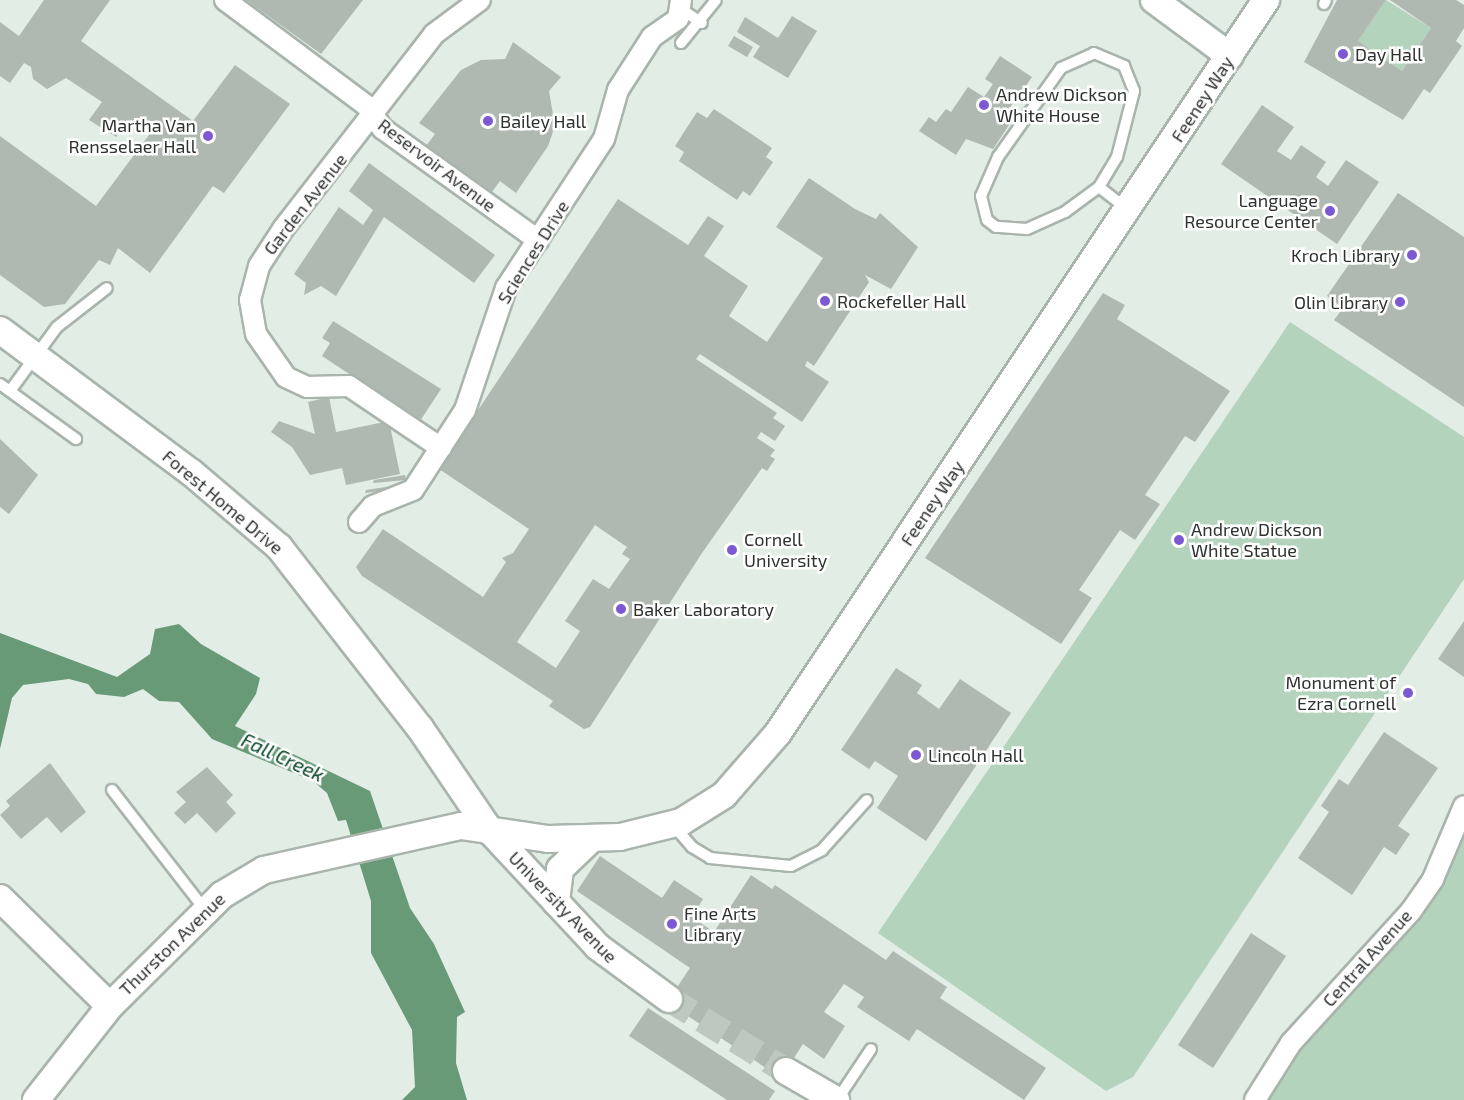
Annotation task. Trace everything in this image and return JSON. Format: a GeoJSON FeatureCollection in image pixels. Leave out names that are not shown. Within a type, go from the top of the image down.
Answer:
{"type":"FeatureCollection","features":[{"type":"Feature","properties":{"kind":"street","name":"Reservoir Avenue"},"geometry":{"type":"LineString","coordinates":[[225,0],[366,105],[373,117],[538,240]]}},
{"type":"Feature","properties":{"kind":"street","name":"Garden Avenue"},"geometry":{"type":"LineString","coordinates":[[441,448],[349,386],[307,387],[286,377],[263,349],[251,319],[253,279],[264,256],[373,117],[434,34],[480,0]]}},
{"type":"Feature","properties":{"kind":"street"},"geometry":{"type":"LineString","coordinates":[[1154,0],[1230,56]]}},
{"type":"Feature","properties":{"kind":"street","name":"Feeney Way"},"geometry":{"type":"LineString","coordinates":[[490,831],[590,840],[672,825],[723,795],[778,733],[1266,0]]}},
{"type":"Feature","properties":{"kind":"street","name":"Sciences Drive"},"geometry":{"type":"LineString","coordinates":[[359,522],[373,506],[413,490],[441,448],[467,405],[499,303],[604,139],[615,97],[633,66],[681,4]]}},
{"type":"Feature","properties":{"kind":"street","name":"Forest Home Drive"},"geometry":{"type":"LineString","coordinates":[[0,330],[192,473],[279,547],[420,728],[490,831]]}},
{"type":"Feature","properties":{"kind":"street","name":"Central Avenue"},"geometry":{"type":"LineString","coordinates":[[1255,1100],[1291,1043],[1411,911],[1433,879],[1464,806]]}},
{"type":"Feature","properties":{"kind":"street","name":"Thurston Avenue"},"geometry":{"type":"LineString","coordinates":[[36,1100],[110,1006],[205,910],[232,886],[264,870],[460,826],[490,831]]}},
{"type":"Feature","properties":{"kind":"street","name":"University Avenue"},"geometry":{"type":"LineString","coordinates":[[490,831],[612,961],[669,999]]}},
{"type":"Feature","properties":{"kind":"street"},"geometry":{"type":"LineString","coordinates":[[556,902],[560,869],[590,840]]}},
{"type":"Feature","properties":{"kind":"street"},"geometry":{"type":"LineString","coordinates":[[0,898],[110,1006]]}},
{"type":"Feature","properties":{"kind":"street"},"geometry":{"type":"LineString","coordinates":[[786,1071],[836,1100]]}},
{"type":"Feature","properties":{"kind":"lane"},"geometry":{"type":"LineString","coordinates":[[681,43],[702,22],[716,0]]}},
{"type":"Feature","properties":{"kind":"lane"},"geometry":{"type":"LineString","coordinates":[[681,4],[702,22]]}},
{"type":"Feature","properties":{"kind":"lane"},"geometry":{"type":"LineString","coordinates":[[1094,53],[1124,66],[1134,91],[1128,130],[1099,187],[1065,212],[1027,229],[996,227],[982,207],[987,180],[1028,109],[1061,68],[1094,53]]}},
{"type":"Feature","properties":{"kind":"lane"},"geometry":{"type":"LineString","coordinates":[[1099,187],[1128,210]]}},
{"type":"Feature","properties":{"kind":"lane"},"geometry":{"type":"LineString","coordinates":[[10,391],[57,327],[107,288]]}},
{"type":"Feature","properties":{"kind":"lane"},"geometry":{"type":"LineString","coordinates":[[0,384],[76,439]]}},
{"type":"Feature","properties":{"kind":"lane"},"geometry":{"type":"LineString","coordinates":[[112,790],[205,910]]}},
{"type":"Feature","properties":{"kind":"lane"},"geometry":{"type":"LineString","coordinates":[[672,825],[692,847],[710,858],[791,866],[822,850],[867,800]]}},
{"type":"Feature","properties":{"kind":"lane"},"geometry":{"type":"LineString","coordinates":[[836,1100],[871,1049]]}},
{"type":"Feature","properties":{"kind":"shaded area"},"geometry":{"type":"Polygon","coordinates":[[[1386,0],[1431,28],[1402,71],[1358,41],[1386,0]]]}},
{"type":"Feature","properties":{"kind":"shaded area"},"geometry":{"type":"Polygon","coordinates":[[[1290,322],[1464,437],[1464,579],[1133,1077],[1106,1091],[878,933],[1290,322]]]}},
{"type":"Feature","properties":{"kind":"shaded area"},"geometry":{"type":"Polygon","coordinates":[[[1464,834],[1464,1100],[1267,1100],[1294,1052],[1438,886],[1464,834]]]}},
{"type":"Feature","properties":{"kind":"water","name":"Fall Creek"},"geometry":{"type":"Polygon","coordinates":[[[179,624],[201,644],[260,678],[256,694],[235,726],[370,791],[410,908],[434,944],[465,1012],[457,1017],[456,1063],[467,1100],[402,1100],[415,1087],[412,1030],[371,953],[371,901],[346,820],[338,821],[327,793],[313,781],[212,739],[179,702],[159,701],[143,689],[124,697],[96,694],[88,684],[69,679],[23,685],[12,698],[0,749],[0,633],[117,677],[150,654],[155,629],[179,624]]]}},
{"type":"Feature","properties":{"kind":"building","name":"Martha Van Rensselaer Hall"},"geometry":{"type":"Polygon","coordinates":[[[44,0],[110,0],[81,41],[193,121],[235,65],[290,104],[224,193],[213,186],[150,273],[118,248],[110,265],[99,260],[65,304],[44,307],[0,275],[0,136],[96,206],[149,135],[128,121],[116,137],[89,120],[102,102],[66,78],[47,89],[33,79],[31,67],[24,63],[10,83],[0,76],[0,22],[19,36],[44,0]]]}},
{"type":"Feature","properties":{"kind":"building"},"geometry":{"type":"Polygon","coordinates":[[[246,0],[363,0],[321,54],[246,0]]]}},
{"type":"Feature","properties":{"kind":"building","name":"Day Hall"},"geometry":{"type":"Polygon","coordinates":[[[1337,0],[1386,0],[1358,41],[1402,71],[1431,28],[1390,0],[1456,0],[1464,5],[1464,28],[1456,41],[1462,46],[1430,93],[1424,89],[1403,120],[1304,62],[1337,0]]]}},
{"type":"Feature","properties":{"kind":"building"},"geometry":{"type":"Polygon","coordinates":[[[792,16],[817,31],[788,78],[753,57],[760,46],[737,32],[745,17],[778,38],[792,16]]]}},
{"type":"Feature","properties":{"kind":"building"},"geometry":{"type":"Polygon","coordinates":[[[734,36],[753,47],[747,57],[728,46],[734,36]]]}},
{"type":"Feature","properties":{"kind":"building","name":"Bailey Hall"},"geometry":{"type":"Polygon","coordinates":[[[513,42],[561,77],[549,91],[555,126],[548,146],[516,193],[500,181],[487,199],[423,150],[435,134],[419,123],[461,70],[481,60],[505,59],[513,42]]]}},
{"type":"Feature","properties":{"kind":"building","name":"Andrew Dickson White House"},"geometry":{"type":"Polygon","coordinates":[[[1000,56],[1032,77],[1019,96],[1010,90],[1006,96],[1014,101],[1008,111],[1015,116],[993,149],[966,139],[956,155],[919,131],[929,117],[936,122],[946,109],[951,112],[968,87],[984,97],[993,84],[985,79],[1000,56]]]}},
{"type":"Feature","properties":{"kind":"building"},"geometry":{"type":"Polygon","coordinates":[[[1262,105],[1294,127],[1277,151],[1291,160],[1301,145],[1326,162],[1316,177],[1328,186],[1346,160],[1379,182],[1337,244],[1221,164],[1262,105]]]}},
{"type":"Feature","properties":{"kind":"building"},"geometry":{"type":"Polygon","coordinates":[[[714,109],[772,148],[766,157],[773,162],[750,196],[743,191],[737,200],[679,161],[684,152],[675,146],[697,112],[707,118],[714,109]]]}},
{"type":"Feature","properties":{"kind":"building"},"geometry":{"type":"Polygon","coordinates":[[[369,163],[495,255],[474,283],[384,217],[336,296],[321,286],[304,295],[306,283],[294,274],[339,207],[363,225],[373,210],[349,191],[369,163]]]}},
{"type":"Feature","properties":{"kind":"building"},"geometry":{"type":"Polygon","coordinates":[[[809,178],[855,209],[876,219],[880,213],[918,247],[891,289],[865,275],[869,282],[814,366],[807,361],[805,366],[829,382],[802,422],[700,354],[696,359],[777,413],[773,418],[785,426],[775,441],[761,432],[757,438],[775,450],[770,456],[775,459],[767,471],[762,468],[702,553],[590,727],[584,729],[549,706],[553,701],[362,576],[356,567],[383,529],[483,597],[506,562],[502,558],[513,553],[529,529],[439,469],[618,199],[688,245],[708,216],[724,226],[704,256],[748,286],[729,316],[767,342],[823,258],[776,227],[809,178]],[[595,525],[517,642],[556,668],[580,631],[565,621],[593,579],[609,589],[630,559],[622,554],[627,547],[595,525]]]}},
{"type":"Feature","properties":{"kind":"building","name":"Olin Library"},"geometry":{"type":"Polygon","coordinates":[[[1398,193],[1464,237],[1464,407],[1334,320],[1343,308],[1327,296],[1398,193]]]}},
{"type":"Feature","properties":{"kind":"building"},"geometry":{"type":"Polygon","coordinates":[[[1103,293],[1125,305],[1117,319],[1230,391],[1195,442],[1185,436],[1145,495],[1160,504],[1135,540],[1120,530],[1079,590],[1092,598],[1061,644],[925,558],[1103,293]]]}},
{"type":"Feature","properties":{"kind":"building"},"geometry":{"type":"Polygon","coordinates":[[[333,321],[441,389],[420,421],[322,356],[330,343],[322,338],[333,321]]]}},
{"type":"Feature","properties":{"kind":"building"},"geometry":{"type":"Polygon","coordinates":[[[329,397],[336,432],[389,421],[400,474],[346,485],[342,468],[310,475],[292,447],[271,432],[279,421],[315,434],[308,402],[329,397]]]}},
{"type":"Feature","properties":{"kind":"building"},"geometry":{"type":"Polygon","coordinates":[[[0,439],[38,475],[9,514],[0,507],[0,439]]]}},
{"type":"Feature","properties":{"kind":"building"},"geometry":{"type":"Polygon","coordinates":[[[405,475],[406,480],[373,483],[374,480],[405,475]]]}},
{"type":"Feature","properties":{"kind":"building"},"geometry":{"type":"Polygon","coordinates":[[[399,485],[398,489],[365,493],[366,490],[399,485]]]}},
{"type":"Feature","properties":{"kind":"building"},"geometry":{"type":"Polygon","coordinates":[[[1464,621],[1464,677],[1438,659],[1464,621]]]}},
{"type":"Feature","properties":{"kind":"building","name":"Lincoln Hall"},"geometry":{"type":"Polygon","coordinates":[[[896,668],[922,685],[917,693],[939,709],[960,679],[1011,713],[926,841],[877,808],[898,776],[875,761],[869,769],[841,750],[896,668]]]}},
{"type":"Feature","properties":{"kind":"building"},"geometry":{"type":"Polygon","coordinates":[[[1384,732],[1438,768],[1398,826],[1410,834],[1396,855],[1384,847],[1352,895],[1298,858],[1329,812],[1321,806],[1339,779],[1348,785],[1384,732]]]}},
{"type":"Feature","properties":{"kind":"building"},"geometry":{"type":"Polygon","coordinates":[[[50,763],[86,812],[61,833],[47,817],[21,839],[0,815],[10,806],[6,801],[50,763]]]}},
{"type":"Feature","properties":{"kind":"building"},"geometry":{"type":"Polygon","coordinates":[[[207,767],[233,795],[226,802],[236,813],[216,833],[197,813],[185,824],[174,813],[186,802],[176,792],[207,767]]]}},
{"type":"Feature","properties":{"kind":"building"},"geometry":{"type":"Polygon","coordinates":[[[600,856],[662,898],[674,880],[703,899],[692,917],[714,932],[751,875],[772,889],[775,885],[886,960],[893,951],[947,987],[940,998],[1046,1068],[1024,1100],[917,1029],[909,1041],[857,1007],[864,997],[844,984],[824,1012],[845,1026],[824,1059],[803,1044],[781,1078],[667,1002],[690,968],[577,891],[600,856]]]}},
{"type":"Feature","properties":{"kind":"building"},"geometry":{"type":"Polygon","coordinates":[[[1251,933],[1286,956],[1213,1068],[1178,1045],[1251,933]]]}},
{"type":"Feature","properties":{"kind":"building"},"geometry":{"type":"Polygon","coordinates":[[[648,1008],[775,1091],[769,1100],[727,1100],[629,1036],[648,1008]]]}},
{"type":"Feature","properties":{"kind":"tunnel"},"geometry":{"type":"LineString","coordinates":[[669,999],[786,1071]]}},
{"type":"Feature","properties":{"kind":"place","name":"Day Hall"},"geometry":{"type":"Point","coordinates":[1343,54]}},
{"type":"Feature","properties":{"kind":"place","name":"Andrew Dickson White House"},"geometry":{"type":"Point","coordinates":[984,105]}},
{"type":"Feature","properties":{"kind":"place","name":"Bailey Hall"},"geometry":{"type":"Point","coordinates":[488,121]}},
{"type":"Feature","properties":{"kind":"place","name":"Martha Van Rensselaer Hall"},"geometry":{"type":"Point","coordinates":[208,136]}},
{"type":"Feature","properties":{"kind":"place","name":"Language Resource Center"},"geometry":{"type":"Point","coordinates":[1330,211]}},
{"type":"Feature","properties":{"kind":"place","name":"Kroch Library"},"geometry":{"type":"Point","coordinates":[1412,255]}},
{"type":"Feature","properties":{"kind":"place","name":"Rockefeller Hall"},"geometry":{"type":"Point","coordinates":[825,301]}},
{"type":"Feature","properties":{"kind":"place","name":"Olin Library"},"geometry":{"type":"Point","coordinates":[1400,302]}},
{"type":"Feature","properties":{"kind":"place","name":"Andrew Dickson White Statue"},"geometry":{"type":"Point","coordinates":[1179,540]}},
{"type":"Feature","properties":{"kind":"place","name":"Cornell University"},"geometry":{"type":"Point","coordinates":[732,550]}},
{"type":"Feature","properties":{"kind":"place","name":"Baker Laboratory"},"geometry":{"type":"Point","coordinates":[621,609]}},
{"type":"Feature","properties":{"kind":"place","name":"Monument of Ezra Cornell"},"geometry":{"type":"Point","coordinates":[1408,693]}},
{"type":"Feature","properties":{"kind":"place","name":"Lincoln Hall"},"geometry":{"type":"Point","coordinates":[916,755]}},
{"type":"Feature","properties":{"kind":"place","name":"Fine Arts Library"},"geometry":{"type":"Point","coordinates":[672,924]}}]}
